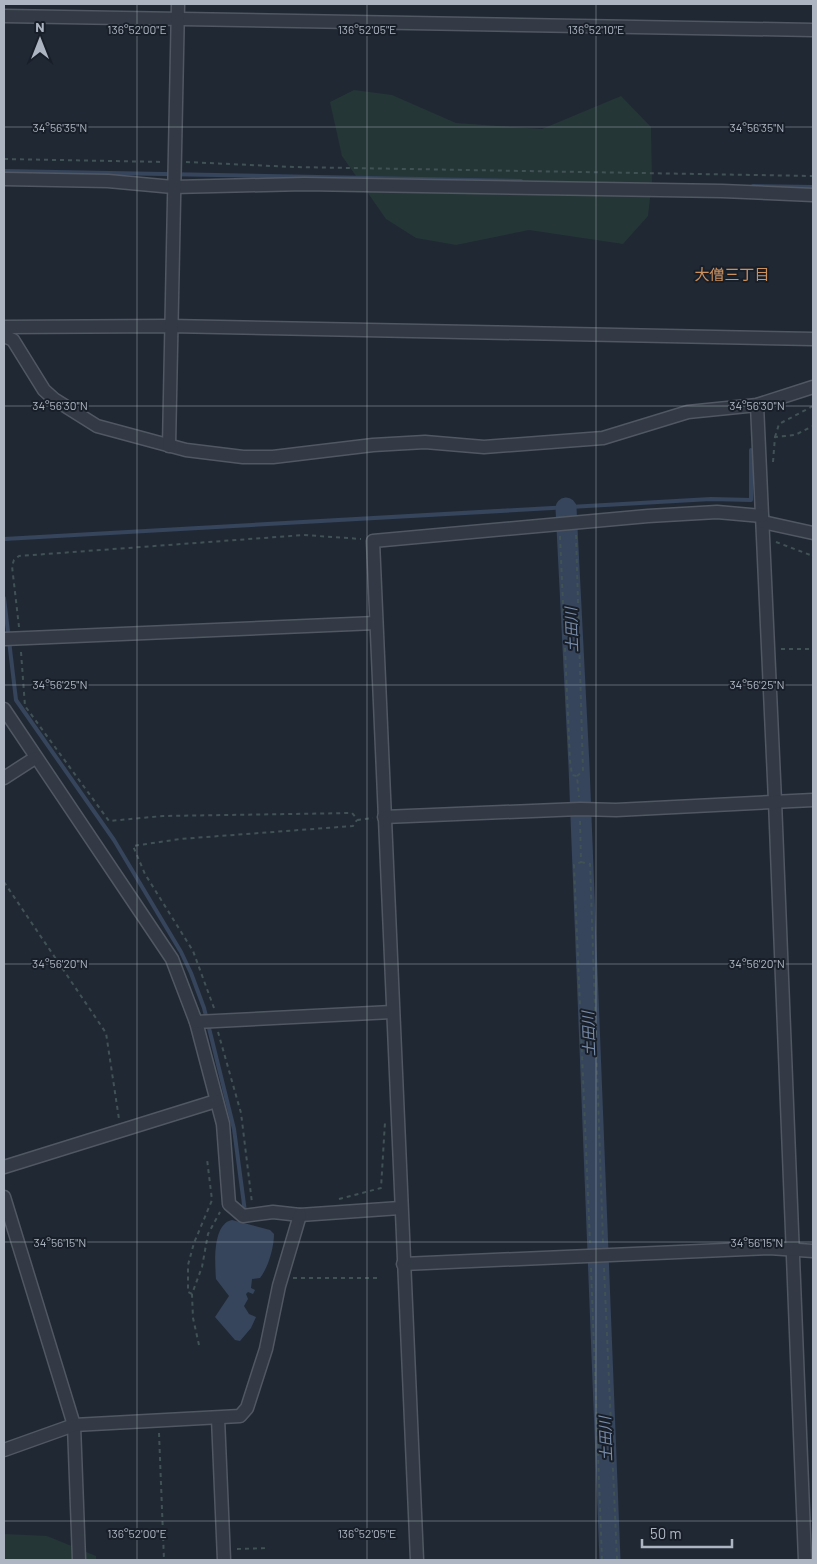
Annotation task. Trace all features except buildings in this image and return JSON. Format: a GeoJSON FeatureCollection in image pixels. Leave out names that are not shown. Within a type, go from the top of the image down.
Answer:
{"type":"FeatureCollection","features":[{"type":"Feature","properties":{"kind":"street"},"geometry":{"type":"LineString","coordinates":[[169,446],[178,4]]}},
{"type":"Feature","properties":{"kind":"street"},"geometry":{"type":"LineString","coordinates":[[4,16],[813,30]]}},
{"type":"Feature","properties":{"kind":"street"},"geometry":{"type":"LineString","coordinates":[[4,179],[108,182],[173,187],[313,184],[713,190],[813,195]]}},
{"type":"Feature","properties":{"kind":"street"},"geometry":{"type":"LineString","coordinates":[[4,327],[170,326],[813,339]]}},
{"type":"Feature","properties":{"kind":"street"},"geometry":{"type":"LineString","coordinates":[[4,336],[13,340],[38,383],[54,399],[96,426],[169,446],[243,457],[273,457],[373,445],[425,442],[484,447],[576,441],[626,432],[688,412],[757,405],[813,387]]}},
{"type":"Feature","properties":{"kind":"street"},"geometry":{"type":"LineString","coordinates":[[757,405],[794,1248],[805,1560]]}},
{"type":"Feature","properties":{"kind":"street"},"geometry":{"type":"LineString","coordinates":[[417,1560],[410,1358],[400,1208],[380,669],[373,541],[574,526],[717,512],[762,519],[813,533]]}},
{"type":"Feature","properties":{"kind":"street"},"geometry":{"type":"LineString","coordinates":[[4,639],[376,623]]}},
{"type":"Feature","properties":{"kind":"street"},"geometry":{"type":"LineString","coordinates":[[4,709],[35,758],[165,946],[196,1022],[216,1101],[224,1124],[229,1204],[243,1216],[272,1212],[300,1215],[400,1208]]}},
{"type":"Feature","properties":{"kind":"street"},"geometry":{"type":"LineString","coordinates":[[4,778],[35,758]]}},
{"type":"Feature","properties":{"kind":"street"},"geometry":{"type":"LineString","coordinates":[[384,817],[580,809],[616,810],[813,800]]}},
{"type":"Feature","properties":{"kind":"street"},"geometry":{"type":"LineString","coordinates":[[196,1022],[392,1012]]}},
{"type":"Feature","properties":{"kind":"street"},"geometry":{"type":"LineString","coordinates":[[4,1167],[216,1101]]}},
{"type":"Feature","properties":{"kind":"street"},"geometry":{"type":"LineString","coordinates":[[4,1197],[74,1425],[79,1560]]}},
{"type":"Feature","properties":{"kind":"street"},"geometry":{"type":"LineString","coordinates":[[4,1450],[74,1425],[240,1416],[247,1408],[270,1333],[282,1277],[300,1215]]}},
{"type":"Feature","properties":{"kind":"street"},"geometry":{"type":"LineString","coordinates":[[403,1264],[794,1248],[813,1251]]}},
{"type":"Feature","properties":{"kind":"street"},"geometry":{"type":"LineString","coordinates":[[218,1418],[224,1555]]}},
{"type":"Feature","properties":{"kind":"path"},"geometry":{"type":"LineString","coordinates":[[4,159],[174,162],[303,167],[813,176]]}},
{"type":"Feature","properties":{"kind":"path"},"geometry":{"type":"LineString","coordinates":[[773,467],[775,437],[779,424],[813,406]]}},
{"type":"Feature","properties":{"kind":"path"},"geometry":{"type":"LineString","coordinates":[[775,437],[795,435],[813,426]]}},
{"type":"Feature","properties":{"kind":"path"},"geometry":{"type":"LineString","coordinates":[[558,526],[563,570],[570,761],[572,775],[577,776]]}},
{"type":"Feature","properties":{"kind":"path"},"geometry":{"type":"LineString","coordinates":[[574,526],[584,771],[577,776]]}},
{"type":"Feature","properties":{"kind":"path"},"geometry":{"type":"LineString","coordinates":[[358,820],[352,813],[294,813],[163,816],[109,821],[25,706],[12,566],[14,560],[19,556],[304,535],[333,536],[373,541]]}},
{"type":"Feature","properties":{"kind":"path"},"geometry":{"type":"LineString","coordinates":[[764,541],[777,542],[813,556]]}},
{"type":"Feature","properties":{"kind":"path"},"geometry":{"type":"LineString","coordinates":[[768,649],[813,649]]}},
{"type":"Feature","properties":{"kind":"path"},"geometry":{"type":"LineString","coordinates":[[577,776],[581,862]]}},
{"type":"Feature","properties":{"kind":"path"},"geometry":{"type":"LineString","coordinates":[[250,1215],[252,1191],[243,1122],[216,1026],[217,1020],[192,951],[146,874],[133,846],[180,839],[353,826],[358,820],[384,817]]}},
{"type":"Feature","properties":{"kind":"path"},"geometry":{"type":"LineString","coordinates":[[602,1560],[597,1255],[590,864],[581,862],[574,865],[597,1255],[617,1560]]}},
{"type":"Feature","properties":{"kind":"path"},"geometry":{"type":"LineString","coordinates":[[4,882],[106,1033],[122,1130]]}},
{"type":"Feature","properties":{"kind":"path"},"geometry":{"type":"LineString","coordinates":[[335,1200],[381,1188],[386,1117]]}},
{"type":"Feature","properties":{"kind":"path"},"geometry":{"type":"LineString","coordinates":[[192,1294],[188,1292],[188,1265],[194,1243],[212,1200],[207,1159]]}},
{"type":"Feature","properties":{"kind":"path"},"geometry":{"type":"LineString","coordinates":[[199,1346],[193,1318],[192,1294],[202,1267],[208,1234],[219,1213],[229,1204]]}},
{"type":"Feature","properties":{"kind":"path"},"geometry":{"type":"LineString","coordinates":[[282,1277],[381,1278]]}},
{"type":"Feature","properties":{"kind":"path"},"geometry":{"type":"LineString","coordinates":[[159,1421],[164,1560]]}},
{"type":"Feature","properties":{"kind":"path"},"geometry":{"type":"LineString","coordinates":[[224,1555],[269,1548]]}},
{"type":"Feature","properties":{"kind":"shaded area"},"geometry":{"type":"Polygon","coordinates":[[[354,90],[392,95],[456,123],[542,129],[621,96],[651,127],[652,181],[648,216],[623,244],[529,230],[456,245],[416,238],[386,219],[342,156],[330,102],[354,90]]]}},
{"type":"Feature","properties":{"kind":"shaded area"},"geometry":{"type":"Polygon","coordinates":[[[4,1534],[47,1536],[96,1556],[96,1560],[4,1560],[4,1534]]]}},
{"type":"Feature","properties":{"kind":"water"},"geometry":{"type":"Polygon","coordinates":[[[232,1220],[270,1230],[274,1234],[272,1251],[266,1269],[260,1278],[252,1279],[251,1288],[255,1290],[253,1294],[248,1292],[246,1294],[248,1299],[244,1306],[249,1314],[256,1317],[251,1328],[240,1341],[235,1340],[215,1317],[229,1296],[216,1279],[216,1245],[221,1229],[232,1220]]]}},
{"type":"Feature","properties":{"kind":"waterway"},"geometry":{"type":"LineString","coordinates":[[4,171],[521,181]]}},
{"type":"Feature","properties":{"kind":"waterway"},"geometry":{"type":"LineString","coordinates":[[753,186],[813,187]]}},
{"type":"Feature","properties":{"kind":"waterway"},"geometry":{"type":"LineString","coordinates":[[4,539],[711,499],[751,500],[751,450]]}},
{"type":"Feature","properties":{"kind":"waterway","name":"土田川"},"geometry":{"type":"LineString","coordinates":[[566,508],[579,766],[610,1560]]}},
{"type":"Feature","properties":{"kind":"waterway"},"geometry":{"type":"LineString","coordinates":[[4,598],[16,700],[114,840],[181,952],[191,973],[204,1008],[234,1129],[245,1212]]}},
{"type":"Feature","properties":{"kind":"district","name":"大僧三丁目"},"geometry":{"type":"Point","coordinates":[732,274]}}]}
